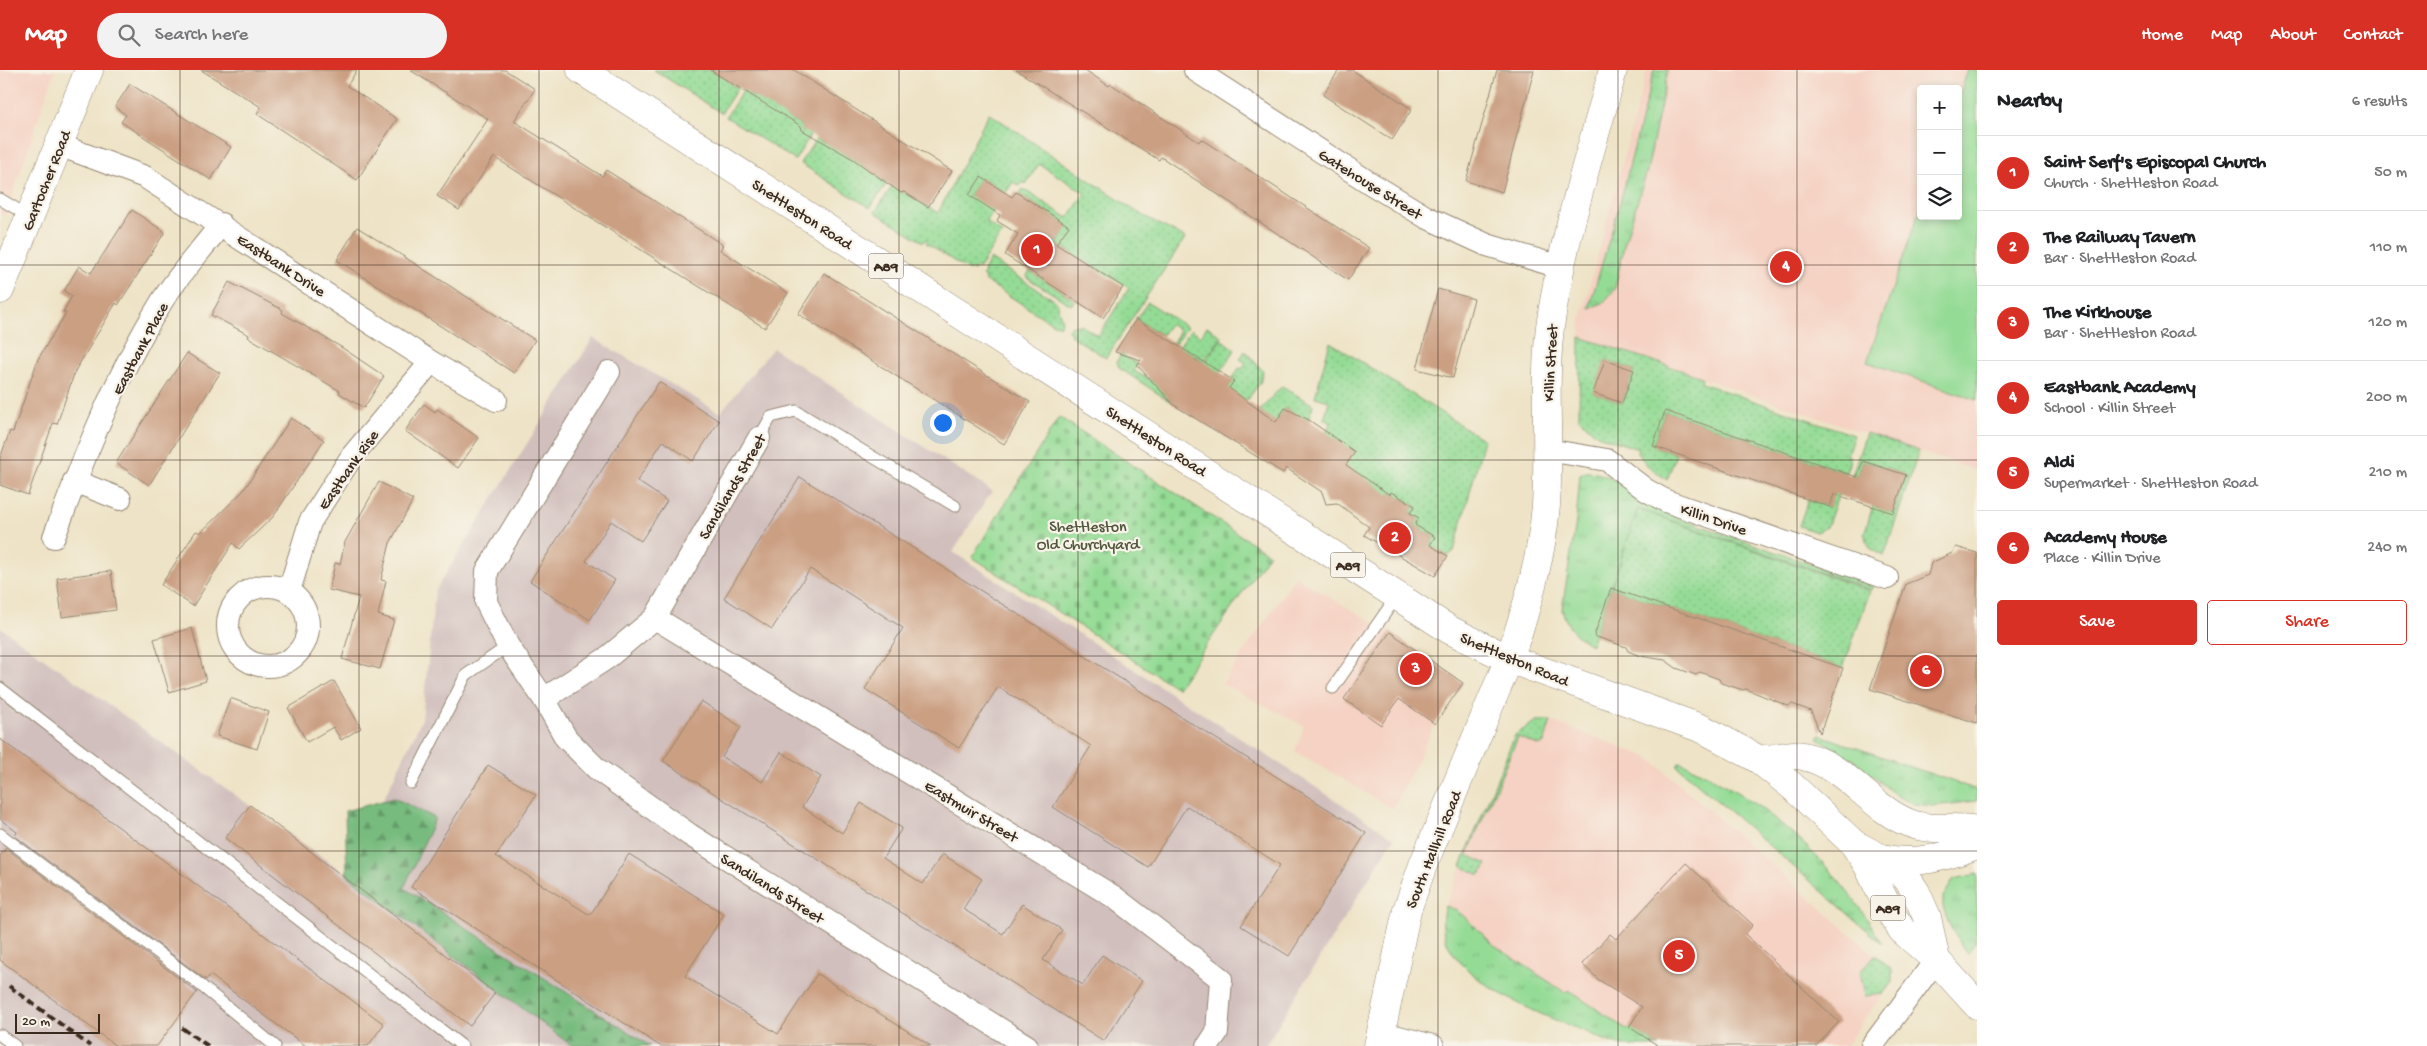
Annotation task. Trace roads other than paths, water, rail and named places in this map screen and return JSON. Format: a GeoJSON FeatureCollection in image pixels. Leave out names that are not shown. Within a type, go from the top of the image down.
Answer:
{"type":"FeatureCollection","features":[{"type":"Feature","properties":{"kind":"main road","name":"Gartocher Road"},"geometry":{"type":"LineString","coordinates":[[0,290],[89,70]]}},
{"type":"Feature","properties":{"kind":"main road","name":"Shettleston Road"},"geometry":{"type":"LineString","coordinates":[[581,70],[1458,634],[1510,660],[1689,724],[1723,739],[1758,759],[1806,798],[1854,844],[1881,858],[1895,861],[1924,861],[1977,845]]}},
{"type":"Feature","properties":{"kind":"main road","name":"Killin Street"},"geometry":{"type":"LineString","coordinates":[[1510,660],[1538,559],[1546,505],[1548,353],[1560,266],[1612,70]]}},
{"type":"Feature","properties":{"kind":"main road","name":"South Hallhill Road"},"geometry":{"type":"LineString","coordinates":[[1380,1040],[1407,910],[1423,865],[1510,660]]}},
{"type":"Feature","properties":{"kind":"main road"},"geometry":{"type":"LineString","coordinates":[[1758,759],[1771,760],[1793,755],[1810,758],[1845,778],[1901,820],[1926,828],[1977,830]]}},
{"type":"Feature","properties":{"kind":"main road","name":"A89"},"geometry":{"type":"LineString","coordinates":[[1854,844],[1895,921],[1907,936],[1936,960],[1977,1005]]}},
{"type":"Feature","properties":{"kind":"main road","name":"A89"},"geometry":{"type":"LineString","coordinates":[[1881,858],[1906,877],[1916,892],[1926,917],[1936,960]]}},
{"type":"Feature","properties":{"kind":"street","name":"Gatehouse Street"},"geometry":{"type":"LineString","coordinates":[[1195,70],[1426,217],[1488,245],[1560,266]]}},
{"type":"Feature","properties":{"kind":"street","name":"Eastbank Drive"},"geometry":{"type":"LineString","coordinates":[[58,145],[145,177],[221,224],[431,362],[496,400]]}},
{"type":"Feature","properties":{"kind":"street","name":"Eastbank Place"},"geometry":{"type":"LineString","coordinates":[[54,537],[74,482],[123,375],[159,305],[221,224]]}},
{"type":"Feature","properties":{"kind":"street","name":"Eastbank Rise"},"geometry":{"type":"LineString","coordinates":[[289,591],[310,522],[352,456],[431,362]]}},
{"type":"Feature","properties":{"kind":"street","name":"Sandilands Street"},"geometry":{"type":"LineString","coordinates":[[609,372],[487,571],[486,602],[508,646],[544,699],[566,738],[598,769],[690,835],[1027,1046]]}},
{"type":"Feature","properties":{"kind":"street","name":"Sandilands Street"},"geometry":{"type":"LineString","coordinates":[[544,699],[607,658],[655,618],[759,438]]}},
{"type":"Feature","properties":{"kind":"street","name":"Killin Drive"},"geometry":{"type":"LineString","coordinates":[[1547,450],[1607,460],[1646,490],[1666,501],[1887,578]]}},
{"type":"Feature","properties":{"kind":"street"},"geometry":{"type":"LineString","coordinates":[[74,482],[120,499]]}},
{"type":"Feature","properties":{"kind":"street","name":"Eastmuir Street"},"geometry":{"type":"LineString","coordinates":[[655,618],[1114,897],[1221,979],[1217,1032],[1208,1046]]}},
{"type":"Feature","properties":{"kind":"street"},"geometry":{"type":"LineString","coordinates":[[1872,1046],[1936,960]]}},
{"type":"Feature","properties":{"kind":"street"},"geometry":{"type":"LineString","coordinates":[[1380,1040],[1433,1046]]}},
{"type":"Feature","properties":{"kind":"lane"},"geometry":{"type":"LineString","coordinates":[[0,199],[30,217]]}},
{"type":"Feature","properties":{"kind":"lane","name":"Sandilands Street"},"geometry":{"type":"LineString","coordinates":[[759,438],[772,417],[796,411],[955,506]]}},
{"type":"Feature","properties":{"kind":"lane"},"geometry":{"type":"LineString","coordinates":[[1332,688],[1398,596]]}},
{"type":"Feature","properties":{"kind":"lane"},"geometry":{"type":"LineString","coordinates":[[411,783],[466,675],[508,646]]}},
{"type":"Feature","properties":{"kind":"lane"},"geometry":{"type":"LineString","coordinates":[[0,688],[462,1046]]}},
{"type":"Feature","properties":{"kind":"lane"},"geometry":{"type":"LineString","coordinates":[[0,834],[193,979],[275,1046]]}},
{"type":"Feature","properties":{"kind":"lane"},"geometry":{"type":"LineString","coordinates":[[0,1035],[15,1046]]}},
{"type":"Feature","properties":{"kind":"railway"},"geometry":{"type":"LineString","coordinates":[[9,986],[90,1046]]}},
{"type":"Feature","properties":{"kind":"railway"},"geometry":{"type":"LineString","coordinates":[[182,1028],[208,1046]]}},
{"type":"Feature","properties":{"kind":"place","name":"Saint Serf's Episcopal Church"},"geometry":{"type":"Point","coordinates":[1037,250]}},
{"type":"Feature","properties":{"kind":"place","name":"Eastbank Academy"},"geometry":{"type":"Point","coordinates":[1786,267]}},
{"type":"Feature","properties":{"kind":"place","name":"The Railway Tavern"},"geometry":{"type":"Point","coordinates":[1395,538]}},
{"type":"Feature","properties":{"kind":"place","name":"The Kirkhouse"},"geometry":{"type":"Point","coordinates":[1416,669]}},
{"type":"Feature","properties":{"kind":"place","name":"Academy House"},"geometry":{"type":"Point","coordinates":[1926,671]}},
{"type":"Feature","properties":{"kind":"place","name":"Aldi"},"geometry":{"type":"Point","coordinates":[1679,956]}},
{"type":"Feature","properties":{"kind":"park label","name":"Shettleston Old Churchyard"},"geometry":{"type":"Point","coordinates":[1088,534]}}]}
